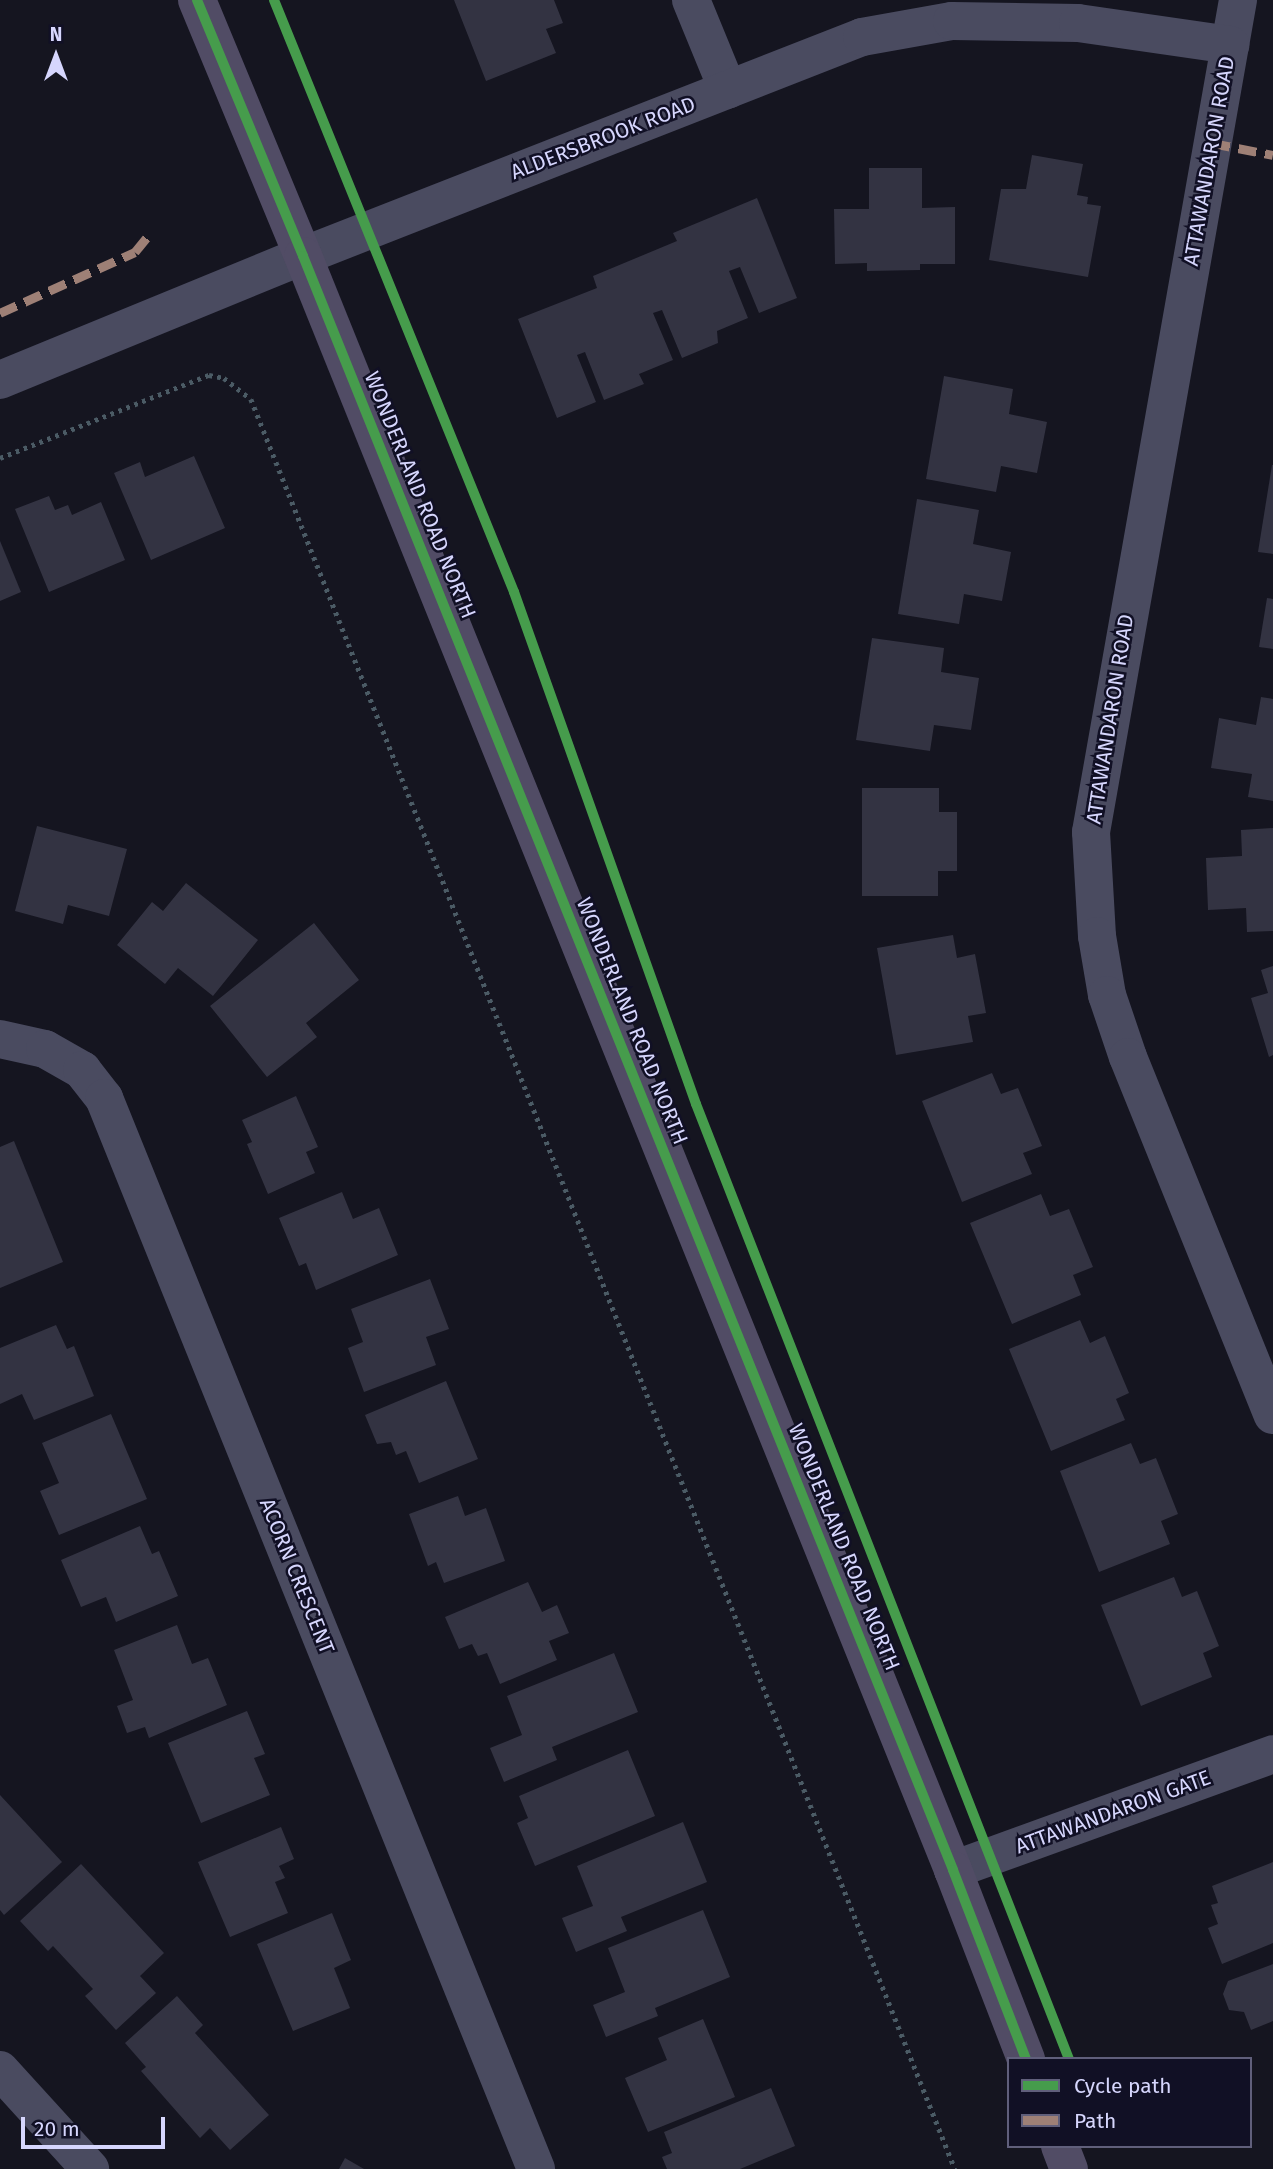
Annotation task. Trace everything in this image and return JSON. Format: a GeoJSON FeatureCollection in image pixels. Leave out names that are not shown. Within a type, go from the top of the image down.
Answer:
{"type":"FeatureCollection","features":[{"type":"Feature","properties":{"kind":"main road","name":"WONDERLAND ROAD NORTH"},"geometry":{"type":"LineString","coordinates":[[197,0],[303,256],[953,1870],[1025,2057]]}},
{"type":"Feature","properties":{"kind":"main road"},"geometry":{"type":"LineString","coordinates":[[1061,2148],[1069,2169]]}},
{"type":"Feature","properties":{"kind":"street"},"geometry":{"type":"LineString","coordinates":[[691,0],[728,90]]}},
{"type":"Feature","properties":{"kind":"street","name":"ATTAWANDARON ROAD"},"geometry":{"type":"LineString","coordinates":[[1238,0],[1091,832],[1097,936],[1107,995],[1128,1057],[1273,1415]]}},
{"type":"Feature","properties":{"kind":"street","name":"ALDERSBROOK ROAD"},"geometry":{"type":"LineString","coordinates":[[0,380],[303,256],[862,37],[952,21],[1079,23],[1230,45]]}},
{"type":"Feature","properties":{"kind":"street","name":"ACORN CRESCENT"},"geometry":{"type":"LineString","coordinates":[[0,1039],[45,1049],[82,1070],[104,1098],[536,2169]]}},
{"type":"Feature","properties":{"kind":"street","name":"ATTAWANDARON GATE"},"geometry":{"type":"LineString","coordinates":[[953,1870],[1273,1754]]}},
{"type":"Feature","properties":{"kind":"street"},"geometry":{"type":"LineString","coordinates":[[0,2070],[90,2169]]}},
{"type":"Feature","properties":{"kind":"path"},"geometry":{"type":"LineString","coordinates":[[0,458],[209,374],[224,378],[251,399],[955,2169]]}},
{"type":"Feature","properties":{"kind":"building"},"geometry":{"type":"Polygon","coordinates":[[[454,0],[554,0],[563,23],[546,29],[556,53],[486,81],[454,0]]]}},
{"type":"Feature","properties":{"kind":"building"},"geometry":{"type":"Polygon","coordinates":[[[1032,155],[1083,164],[1077,195],[1088,197],[1087,204],[1101,206],[1088,277],[989,260],[1001,189],[1026,189],[1032,155]]]}},
{"type":"Feature","properties":{"kind":"building"},"geometry":{"type":"Polygon","coordinates":[[[869,168],[922,168],[922,208],[955,207],[955,264],[920,264],[920,270],[867,271],[867,263],[835,264],[834,209],[869,209],[869,168]]]}},
{"type":"Feature","properties":{"kind":"building"},"geometry":{"type":"Polygon","coordinates":[[[757,198],[797,298],[759,313],[740,267],[729,271],[748,318],[717,331],[718,343],[682,358],[662,310],[653,313],[673,360],[639,374],[644,384],[604,400],[585,352],[577,355],[596,402],[557,418],[518,319],[597,288],[593,276],[677,241],[673,233],[757,198]]]}},
{"type":"Feature","properties":{"kind":"building"},"geometry":{"type":"Polygon","coordinates":[[[944,376],[1013,389],[1009,414],[1047,422],[1037,473],[1001,466],[996,492],[926,479],[944,376]]]}},
{"type":"Feature","properties":{"kind":"building"},"geometry":{"type":"Polygon","coordinates":[[[194,456],[225,528],[151,560],[114,473],[140,462],[145,477],[194,456]]]}},
{"type":"Feature","properties":{"kind":"building"},"geometry":{"type":"Polygon","coordinates":[[[1273,465],[1273,554],[1258,552],[1273,465]]]}},
{"type":"Feature","properties":{"kind":"building"},"geometry":{"type":"Polygon","coordinates":[[[49,496],[55,510],[68,505],[72,515],[101,502],[125,560],[49,592],[15,509],[49,496]]]}},
{"type":"Feature","properties":{"kind":"building"},"geometry":{"type":"Polygon","coordinates":[[[917,499],[979,510],[973,544],[1011,552],[1002,601],[964,594],[959,624],[898,614],[917,499]]]}},
{"type":"Feature","properties":{"kind":"building"},"geometry":{"type":"Polygon","coordinates":[[[0,541],[21,592],[0,601],[0,541]]]}},
{"type":"Feature","properties":{"kind":"building"},"geometry":{"type":"Polygon","coordinates":[[[1267,598],[1273,599],[1273,649],[1259,647],[1267,598]]]}},
{"type":"Feature","properties":{"kind":"building"},"geometry":{"type":"Polygon","coordinates":[[[872,638],[944,648],[941,672],[979,678],[971,730],[934,725],[930,751],[856,740],[872,638]]]}},
{"type":"Feature","properties":{"kind":"building"},"geometry":{"type":"Polygon","coordinates":[[[1261,697],[1273,699],[1273,801],[1248,797],[1252,774],[1211,768],[1219,718],[1256,725],[1261,697]]]}},
{"type":"Feature","properties":{"kind":"building"},"geometry":{"type":"Polygon","coordinates":[[[862,788],[939,788],[939,812],[957,812],[957,871],[938,871],[938,896],[862,896],[862,788]]]}},
{"type":"Feature","properties":{"kind":"building"},"geometry":{"type":"Polygon","coordinates":[[[37,826],[127,849],[109,916],[68,905],[63,924],[15,911],[37,826]]]}},
{"type":"Feature","properties":{"kind":"building"},"geometry":{"type":"Polygon","coordinates":[[[1273,828],[1273,931],[1247,932],[1246,908],[1208,910],[1206,858],[1242,856],[1241,830],[1273,828]]]}},
{"type":"Feature","properties":{"kind":"building"},"geometry":{"type":"Polygon","coordinates":[[[186,883],[258,940],[213,996],[178,968],[165,984],[117,945],[152,902],[163,911],[186,883]]]}},
{"type":"Feature","properties":{"kind":"building"},"geometry":{"type":"Polygon","coordinates":[[[314,923],[359,980],[306,1023],[317,1037],[267,1077],[210,1006],[314,923]]]}},
{"type":"Feature","properties":{"kind":"building"},"geometry":{"type":"Polygon","coordinates":[[[953,935],[957,958],[975,954],[986,1013],[968,1016],[973,1042],[896,1055],[877,948],[953,935]]]}},
{"type":"Feature","properties":{"kind":"building"},"geometry":{"type":"Polygon","coordinates":[[[1273,966],[1273,1055],[1269,1057],[1251,998],[1268,993],[1261,970],[1273,966]]]}},
{"type":"Feature","properties":{"kind":"building"},"geometry":{"type":"Polygon","coordinates":[[[992,1073],[1001,1094],[1018,1088],[1042,1146],[1023,1153],[1032,1174],[962,1202],[922,1101],[992,1073]]]}},
{"type":"Feature","properties":{"kind":"building"},"geometry":{"type":"Polygon","coordinates":[[[296,1096],[318,1147],[306,1152],[315,1173],[268,1194],[247,1144],[252,1142],[242,1120],[296,1096]]]}},
{"type":"Feature","properties":{"kind":"building"},"geometry":{"type":"Polygon","coordinates":[[[14,1141],[63,1262],[0,1288],[0,1147],[14,1141]]]}},
{"type":"Feature","properties":{"kind":"building"},"geometry":{"type":"Polygon","coordinates":[[[342,1192],[353,1219],[379,1208],[398,1255],[316,1290],[306,1263],[299,1266],[279,1218],[342,1192]]]}},
{"type":"Feature","properties":{"kind":"building"},"geometry":{"type":"Polygon","coordinates":[[[1041,1194],[1050,1216],[1069,1209],[1093,1267],[1073,1275],[1081,1295],[1012,1324],[970,1223],[1041,1194]]]}},
{"type":"Feature","properties":{"kind":"building"},"geometry":{"type":"Polygon","coordinates":[[[430,1279],[449,1329],[426,1337],[436,1365],[364,1392],[348,1348],[363,1342],[351,1309],[430,1279]]]}},
{"type":"Feature","properties":{"kind":"building"},"geometry":{"type":"Polygon","coordinates":[[[1080,1320],[1090,1343],[1105,1336],[1129,1393],[1116,1399],[1125,1420],[1051,1451],[1009,1349],[1080,1320]]]}},
{"type":"Feature","properties":{"kind":"building"},"geometry":{"type":"Polygon","coordinates":[[[56,1325],[67,1349],[74,1346],[94,1396],[34,1420],[22,1394],[0,1404],[0,1348],[56,1325]]]}},
{"type":"Feature","properties":{"kind":"building"},"geometry":{"type":"Polygon","coordinates":[[[446,1381],[478,1459],[419,1483],[406,1451],[396,1455],[391,1442],[377,1444],[365,1415],[446,1381]]]}},
{"type":"Feature","properties":{"kind":"building"},"geometry":{"type":"Polygon","coordinates":[[[111,1414],[147,1499],[59,1535],[40,1491],[59,1483],[42,1443],[111,1414]]]}},
{"type":"Feature","properties":{"kind":"building"},"geometry":{"type":"Polygon","coordinates":[[[1131,1443],[1140,1464],[1156,1458],[1178,1514],[1161,1521],[1170,1544],[1099,1572],[1060,1471],[1131,1443]]]}},
{"type":"Feature","properties":{"kind":"building"},"geometry":{"type":"Polygon","coordinates":[[[458,1496],[465,1516],[486,1508],[505,1561],[444,1583],[436,1562],[428,1566],[409,1514],[458,1496]]]}},
{"type":"Feature","properties":{"kind":"building"},"geometry":{"type":"Polygon","coordinates":[[[140,1526],[152,1554],[159,1551],[178,1596],[116,1622],[106,1597],[81,1607],[61,1560],[140,1526]]]}},
{"type":"Feature","properties":{"kind":"building"},"geometry":{"type":"Polygon","coordinates":[[[1174,1577],[1182,1597],[1197,1591],[1219,1646],[1203,1653],[1212,1677],[1141,1706],[1101,1605],[1174,1577]]]}},
{"type":"Feature","properties":{"kind":"building"},"geometry":{"type":"Polygon","coordinates":[[[528,1582],[542,1612],[557,1605],[569,1633],[549,1641],[557,1660],[500,1684],[487,1653],[478,1656],[472,1644],[459,1649],[445,1617],[528,1582]]]}},
{"type":"Feature","properties":{"kind":"building"},"geometry":{"type":"Polygon","coordinates":[[[177,1625],[192,1664],[208,1658],[227,1705],[149,1738],[145,1727],[127,1733],[117,1706],[133,1700],[114,1650],[177,1625]]]}},
{"type":"Feature","properties":{"kind":"building"},"geometry":{"type":"Polygon","coordinates":[[[614,1653],[638,1712],[552,1747],[557,1760],[504,1782],[490,1748],[522,1735],[507,1696],[614,1653]]]}},
{"type":"Feature","properties":{"kind":"building"},"geometry":{"type":"Polygon","coordinates":[[[247,1711],[265,1754],[254,1758],[270,1795],[201,1823],[168,1743],[247,1711]]]}},
{"type":"Feature","properties":{"kind":"building"},"geometry":{"type":"Polygon","coordinates":[[[628,1750],[655,1816],[535,1866],[517,1823],[528,1818],[519,1796],[628,1750]]]}},
{"type":"Feature","properties":{"kind":"building"},"geometry":{"type":"Polygon","coordinates":[[[0,1795],[62,1862],[4,1915],[0,1910],[0,1795]]]}},
{"type":"Feature","properties":{"kind":"building"},"geometry":{"type":"Polygon","coordinates":[[[683,1822],[707,1882],[621,1917],[627,1931],[576,1952],[562,1918],[593,1906],[577,1866],[683,1822]]]}},
{"type":"Feature","properties":{"kind":"building"},"geometry":{"type":"Polygon","coordinates":[[[281,1827],[294,1859],[279,1866],[285,1878],[275,1882],[288,1913],[230,1937],[198,1862],[281,1827]]]}},
{"type":"Feature","properties":{"kind":"building"},"geometry":{"type":"Polygon","coordinates":[[[1273,1862],[1273,1943],[1222,1964],[1208,1928],[1218,1924],[1211,1905],[1218,1903],[1212,1886],[1273,1862]]]}},
{"type":"Feature","properties":{"kind":"building"},"geometry":{"type":"Polygon","coordinates":[[[81,1864],[164,1953],[140,1976],[156,1993],[116,2030],[85,1996],[93,1989],[53,1946],[48,1951],[20,1921],[81,1864]]]}},
{"type":"Feature","properties":{"kind":"building"},"geometry":{"type":"Polygon","coordinates":[[[703,1910],[730,1977],[655,2008],[658,2016],[606,2037],[593,2005],[625,1992],[608,1948],[703,1910]]]}},
{"type":"Feature","properties":{"kind":"building"},"geometry":{"type":"Polygon","coordinates":[[[332,1913],[351,1960],[334,1968],[350,2008],[293,2031],[257,1944],[332,1913]]]}},
{"type":"Feature","properties":{"kind":"building"},"geometry":{"type":"Polygon","coordinates":[[[1273,1964],[1273,2021],[1251,2030],[1244,2012],[1229,2010],[1223,1994],[1228,1981],[1273,1964]]]}},
{"type":"Feature","properties":{"kind":"building"},"geometry":{"type":"Polygon","coordinates":[[[177,1996],[203,2025],[195,2033],[269,2115],[230,2150],[210,2128],[200,2138],[141,2071],[146,2067],[125,2043],[177,1996]]]}},
{"type":"Feature","properties":{"kind":"building"},"geometry":{"type":"Polygon","coordinates":[[[703,2019],[735,2097],[648,2132],[625,2078],[667,2060],[658,2038],[703,2019]]]}},
{"type":"Feature","properties":{"kind":"building"},"geometry":{"type":"Polygon","coordinates":[[[771,2088],[795,2146],[740,2169],[667,2169],[662,2157],[672,2153],[664,2132],[771,2088]]]}},
{"type":"Feature","properties":{"kind":"building"},"geometry":{"type":"Polygon","coordinates":[[[345,2158],[364,2169],[339,2169],[345,2158]]]}},
{"type":"Feature","properties":{"kind":"marked path"},"geometry":{"type":"LineString","coordinates":[[1212,143],[1273,155]]}},
{"type":"Feature","properties":{"kind":"marked path"},"geometry":{"type":"LineString","coordinates":[[0,313],[135,252],[151,232]]}},
{"type":"Feature","properties":{"kind":"cycle path"},"geometry":{"type":"LineString","coordinates":[[197,0],[303,256],[953,1870],[1025,2057]]}},
{"type":"Feature","properties":{"kind":"cycle path"},"geometry":{"type":"LineString","coordinates":[[274,0],[514,592],[696,1104],[1068,2057]]}}]}
